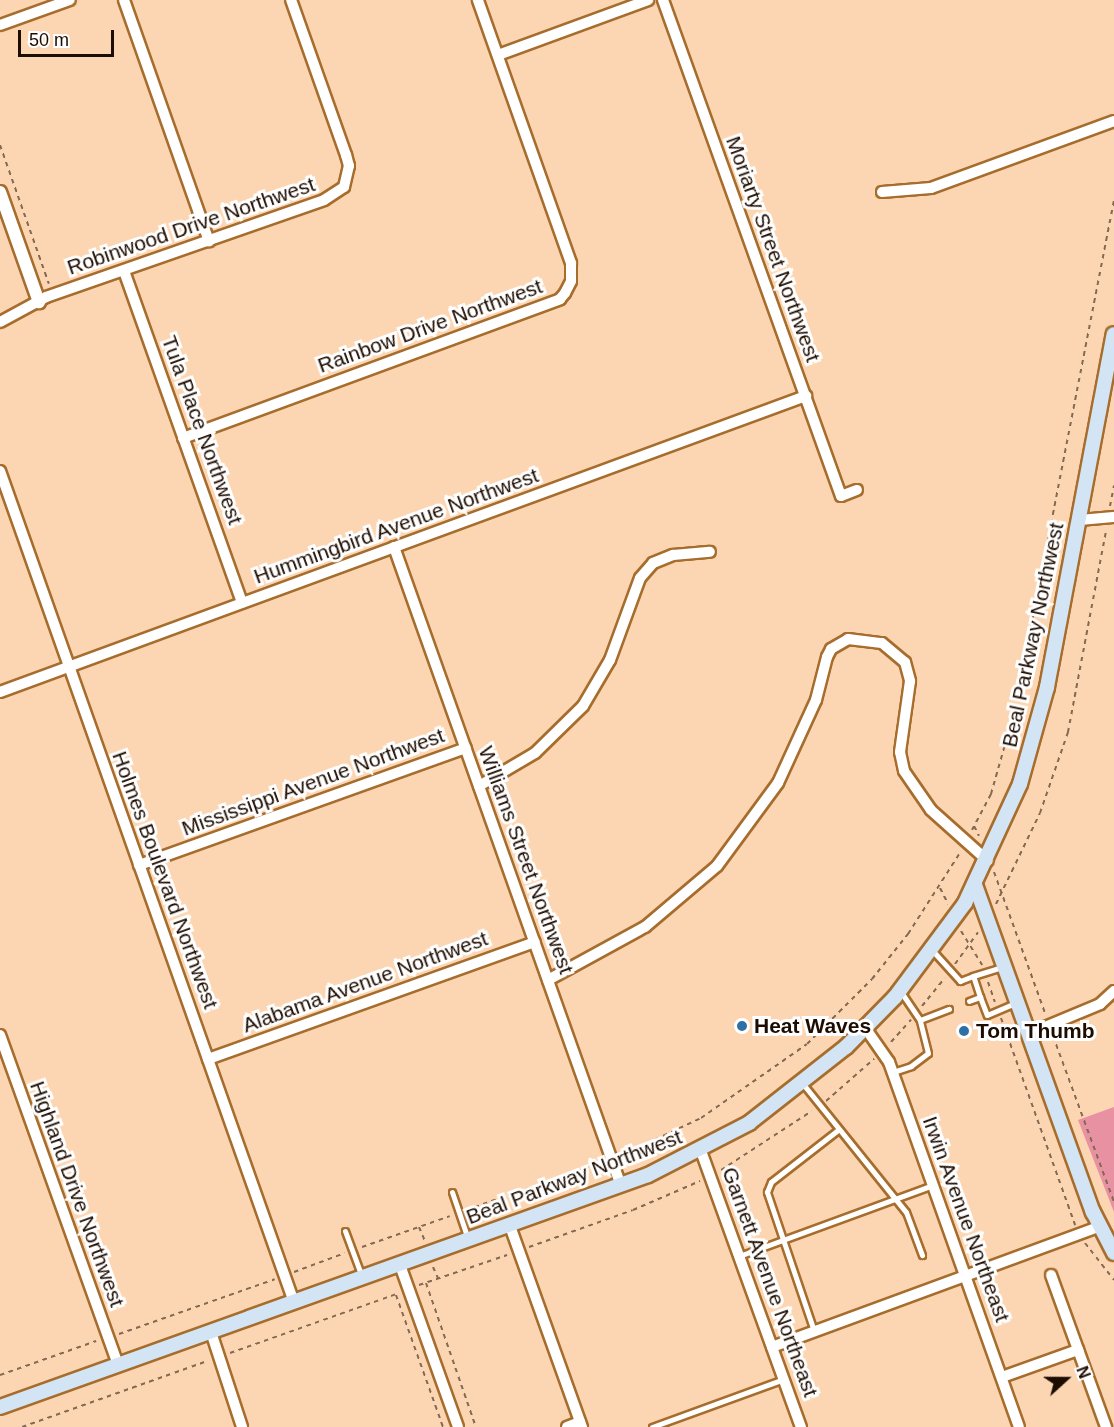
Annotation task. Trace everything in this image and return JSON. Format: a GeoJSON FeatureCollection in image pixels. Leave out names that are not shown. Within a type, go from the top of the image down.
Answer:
{"type":"FeatureCollection","features":[{"type":"Feature","properties":{"kind":"main road","name":"Beal Parkway Northwest"},"geometry":{"type":"LineString","coordinates":[[0,1407],[621,1186],[701,1151],[749,1123],[803,1084],[866,1029],[932,950],[975,885],[988,861],[1035,736],[1114,334]]}},
{"type":"Feature","properties":{"kind":"main road"},"geometry":{"type":"LineString","coordinates":[[975,885],[1099,1227],[1114,1253]]}},
{"type":"Feature","properties":{"kind":"street"},"geometry":{"type":"LineString","coordinates":[[0,25],[70,0]]}},
{"type":"Feature","properties":{"kind":"street"},"geometry":{"type":"LineString","coordinates":[[124,0],[209,241]]}},
{"type":"Feature","properties":{"kind":"street","name":"Robinwood Drive Northwest"},"geometry":{"type":"LineString","coordinates":[[0,322],[53,295],[336,195],[349,177],[346,155],[291,0]]}},
{"type":"Feature","properties":{"kind":"street","name":"Rainbow Drive Northwest"},"geometry":{"type":"LineString","coordinates":[[183,438],[560,298],[565,293],[571,281],[571,263],[478,0]]}},
{"type":"Feature","properties":{"kind":"street"},"geometry":{"type":"LineString","coordinates":[[498,55],[648,0]]}},
{"type":"Feature","properties":{"kind":"street","name":"Moriarty Street Northwest"},"geometry":{"type":"LineString","coordinates":[[663,0],[841,496],[857,490]]}},
{"type":"Feature","properties":{"kind":"street"},"geometry":{"type":"LineString","coordinates":[[882,192],[931,188],[1114,121]]}},
{"type":"Feature","properties":{"kind":"street"},"geometry":{"type":"LineString","coordinates":[[0,192],[39,302]]}},
{"type":"Feature","properties":{"kind":"street","name":"Tula Place Northwest"},"geometry":{"type":"LineString","coordinates":[[124,271],[242,603]]}},
{"type":"Feature","properties":{"kind":"street","name":"Hummingbird Avenue Northwest"},"geometry":{"type":"LineString","coordinates":[[0,692],[806,396]]}},
{"type":"Feature","properties":{"kind":"street","name":"Holmes Boulevard Northwest"},"geometry":{"type":"LineString","coordinates":[[0,471],[294,1302]]}},
{"type":"Feature","properties":{"kind":"street"},"geometry":{"type":"LineString","coordinates":[[1079,520],[1111,518]]}},
{"type":"Feature","properties":{"kind":"street","name":"Williams Street Northwest"},"geometry":{"type":"LineString","coordinates":[[394,547],[621,1186]]}},
{"type":"Feature","properties":{"kind":"street"},"geometry":{"type":"LineString","coordinates":[[479,786],[534,753],[583,706],[610,660],[640,578],[653,563],[689,552],[710,552]]}},
{"type":"Feature","properties":{"kind":"street"},"geometry":{"type":"LineString","coordinates":[[549,980],[645,927],[717,866],[778,783],[816,700],[827,657],[842,641],[882,643],[904,662],[910,681],[900,752],[904,771],[931,810],[988,861]]}},
{"type":"Feature","properties":{"kind":"street","name":"Mississippi Avenue Northwest"},"geometry":{"type":"LineString","coordinates":[[139,864],[466,748]]}},
{"type":"Feature","properties":{"kind":"street","name":"Alabama Avenue Northwest"},"geometry":{"type":"LineString","coordinates":[[208,1059],[535,942]]}},
{"type":"Feature","properties":{"kind":"street"},"geometry":{"type":"LineString","coordinates":[[1028,1034],[1100,1004],[1114,991]]}},
{"type":"Feature","properties":{"kind":"street","name":"Irwin Avenue Northeast"},"geometry":{"type":"LineString","coordinates":[[866,1029],[882,1051],[892,1072],[1019,1427]]}},
{"type":"Feature","properties":{"kind":"street","name":"Highland Drive Northwest"},"geometry":{"type":"LineString","coordinates":[[0,1035],[118,1365]]}},
{"type":"Feature","properties":{"kind":"street","name":"Garnett Avenue Northeast"},"geometry":{"type":"LineString","coordinates":[[701,1151],[801,1427]]}},
{"type":"Feature","properties":{"kind":"street"},"geometry":{"type":"LineString","coordinates":[[510,1226],[581,1424],[567,1427]]}},
{"type":"Feature","properties":{"kind":"street"},"geometry":{"type":"LineString","coordinates":[[772,1347],[1099,1227]]}},
{"type":"Feature","properties":{"kind":"street"},"geometry":{"type":"LineString","coordinates":[[400,1264],[458,1427]]}},
{"type":"Feature","properties":{"kind":"street"},"geometry":{"type":"LineString","coordinates":[[1051,1275],[1106,1427]]}},
{"type":"Feature","properties":{"kind":"street"},"geometry":{"type":"LineString","coordinates":[[211,1332],[242,1427]]}},
{"type":"Feature","properties":{"kind":"street"},"geometry":{"type":"LineString","coordinates":[[1002,1377],[1078,1350]]}},
{"type":"Feature","properties":{"kind":"lane"},"geometry":{"type":"LineString","coordinates":[[932,950],[960,981],[1004,966]]}},
{"type":"Feature","properties":{"kind":"lane"},"geometry":{"type":"LineString","coordinates":[[974,976],[987,1015],[1017,1003]]}},
{"type":"Feature","properties":{"kind":"lane"},"geometry":{"type":"LineString","coordinates":[[892,1072],[911,1066],[928,1053],[920,1020],[900,991]]}},
{"type":"Feature","properties":{"kind":"lane"},"geometry":{"type":"LineString","coordinates":[[969,1001],[980,997]]}},
{"type":"Feature","properties":{"kind":"lane"},"geometry":{"type":"LineString","coordinates":[[920,1020],[949,1009]]}},
{"type":"Feature","properties":{"kind":"lane"},"geometry":{"type":"LineString","coordinates":[[803,1084],[906,1212],[922,1255]]}},
{"type":"Feature","properties":{"kind":"lane"},"geometry":{"type":"LineString","coordinates":[[814,1331],[768,1205],[771,1182],[839,1129]]}},
{"type":"Feature","properties":{"kind":"lane"},"geometry":{"type":"LineString","coordinates":[[739,1257],[933,1185]]}},
{"type":"Feature","properties":{"kind":"lane"},"geometry":{"type":"LineString","coordinates":[[452,1192],[468,1241]]}},
{"type":"Feature","properties":{"kind":"lane"},"geometry":{"type":"LineString","coordinates":[[345,1231],[362,1278]]}},
{"type":"Feature","properties":{"kind":"lane"},"geometry":{"type":"LineString","coordinates":[[652,1427],[784,1379]]}},
{"type":"Feature","properties":{"kind":"path"},"geometry":{"type":"LineString","coordinates":[[0,145],[53,295]]}},
{"type":"Feature","properties":{"kind":"path"},"geometry":{"type":"LineString","coordinates":[[0,1376],[612,1159],[701,1118],[807,1044],[872,979],[940,888],[991,794],[1015,709],[1114,200]]}},
{"type":"Feature","properties":{"kind":"path"},"geometry":{"type":"LineString","coordinates":[[22,1427],[633,1210],[711,1176],[820,1106],[882,1051],[917,1014],[987,919],[1023,854],[1068,732],[1111,518],[1114,485]]}},
{"type":"Feature","properties":{"kind":"path"},"geometry":{"type":"LineString","coordinates":[[940,888],[968,946],[976,950],[985,972],[1080,1234],[1114,1280]]}},
{"type":"Feature","properties":{"kind":"path"},"geometry":{"type":"LineString","coordinates":[[426,1283],[476,1427]]}},
{"type":"Feature","properties":{"kind":"path"},"geometry":{"type":"LineString","coordinates":[[396,1294],[443,1427]]}},
{"type":"Feature","properties":{"kind":"shaded area"},"geometry":{"type":"Polygon","coordinates":[[[1114,1107],[1114,1212],[1078,1120],[1114,1107]]]}},
{"type":"Feature","properties":{"kind":"place","name":"Heat Waves"},"geometry":{"type":"Point","coordinates":[742,1026]}},
{"type":"Feature","properties":{"kind":"place","name":"Tom Thumb"},"geometry":{"type":"Point","coordinates":[964,1031]}}]}
